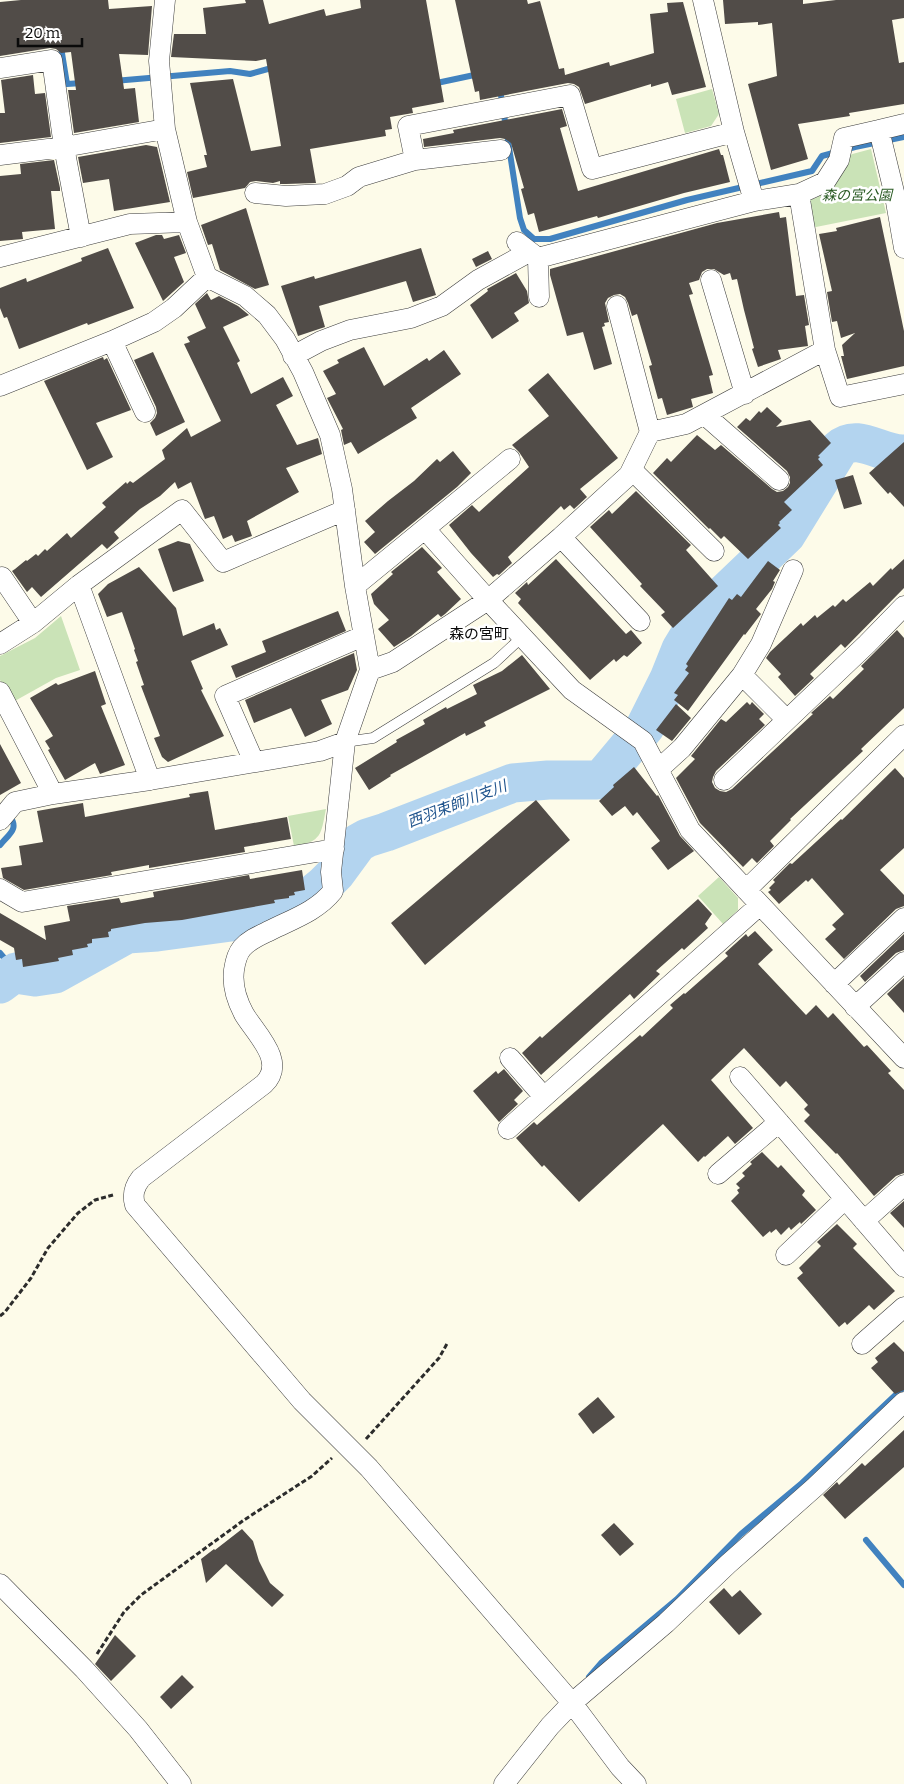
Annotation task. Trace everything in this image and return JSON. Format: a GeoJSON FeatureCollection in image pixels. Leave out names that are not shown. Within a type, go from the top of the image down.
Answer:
{"type":"FeatureCollection","features":[{"type":"Feature","properties":{"kind":"street"},"geometry":{"type":"LineString","coordinates":[[165,0],[158,61],[165,129],[187,222],[207,277],[245,296],[268,315],[285,339],[303,372],[330,435],[342,489],[355,586],[370,670],[345,742],[330,894],[316,908],[251,940],[240,950],[236,960],[233,981],[238,1001],[271,1055],[272,1073],[268,1080],[141,1178],[133,1194],[135,1205],[144,1218],[302,1401],[350,1448],[569,1700],[620,1767],[636,1784]]}},
{"type":"Feature","properties":{"kind":"street"},"geometry":{"type":"LineString","coordinates":[[703,0],[734,132],[751,191]]}},
{"type":"Feature","properties":{"kind":"street"},"geometry":{"type":"LineString","coordinates":[[0,68],[52,60],[64,147],[81,237]]}},
{"type":"Feature","properties":{"kind":"street"},"geometry":{"type":"LineString","coordinates":[[415,160],[408,126],[570,95],[592,169],[734,132]]}},
{"type":"Feature","properties":{"kind":"street"},"geometry":{"type":"LineString","coordinates":[[294,356],[322,341],[350,330],[411,318],[436,308],[528,250],[751,191],[799,194],[825,182],[841,152],[844,138],[881,139],[904,124]]}},
{"type":"Feature","properties":{"kind":"street"},"geometry":{"type":"LineString","coordinates":[[0,155],[64,147],[165,129]]}},
{"type":"Feature","properties":{"kind":"street"},"geometry":{"type":"LineString","coordinates":[[881,139],[895,196],[904,248]]}},
{"type":"Feature","properties":{"kind":"street"},"geometry":{"type":"LineString","coordinates":[[255,193],[286,196],[325,194],[347,186],[360,177],[378,170],[415,160],[502,150]]}},
{"type":"Feature","properties":{"kind":"street"},"geometry":{"type":"LineString","coordinates":[[799,194],[825,350],[840,398],[904,384]]}},
{"type":"Feature","properties":{"kind":"street"},"geometry":{"type":"LineString","coordinates":[[0,257],[130,224],[187,222]]}},
{"type":"Feature","properties":{"kind":"street"},"geometry":{"type":"LineString","coordinates":[[528,250],[538,297]]}},
{"type":"Feature","properties":{"kind":"street"},"geometry":{"type":"LineString","coordinates":[[0,386],[154,322],[174,308],[207,277]]}},
{"type":"Feature","properties":{"kind":"street"},"geometry":{"type":"LineString","coordinates":[[711,280],[745,394]]}},
{"type":"Feature","properties":{"kind":"street"},"geometry":{"type":"LineString","coordinates":[[370,670],[393,662],[488,600],[630,475],[650,432],[617,306]]}},
{"type":"Feature","properties":{"kind":"street"},"geometry":{"type":"LineString","coordinates":[[112,341],[145,412]]}},
{"type":"Feature","properties":{"kind":"street"},"geometry":{"type":"LineString","coordinates":[[650,432],[686,424],[825,350]]}},
{"type":"Feature","properties":{"kind":"street"},"geometry":{"type":"LineString","coordinates":[[705,415],[779,480]]}},
{"type":"Feature","properties":{"kind":"street"},"geometry":{"type":"LineString","coordinates":[[355,586],[510,459]]}},
{"type":"Feature","properties":{"kind":"street"},"geometry":{"type":"LineString","coordinates":[[632,470],[714,551]]}},
{"type":"Feature","properties":{"kind":"street"},"geometry":{"type":"LineString","coordinates":[[0,644],[33,623],[79,585],[182,510],[223,562],[344,510]]}},
{"type":"Feature","properties":{"kind":"street"},"geometry":{"type":"LineString","coordinates":[[425,529],[572,690],[637,737],[659,769],[690,830],[904,1058]]}},
{"type":"Feature","properties":{"kind":"street"},"geometry":{"type":"LineString","coordinates":[[561,537],[640,621]]}},
{"type":"Feature","properties":{"kind":"street"},"geometry":{"type":"LineString","coordinates":[[659,769],[682,748],[742,675],[761,644],[793,570]]}},
{"type":"Feature","properties":{"kind":"street"},"geometry":{"type":"LineString","coordinates":[[2,577],[33,623]]}},
{"type":"Feature","properties":{"kind":"street"},"geometry":{"type":"LineString","coordinates":[[79,585],[150,780]]}},
{"type":"Feature","properties":{"kind":"street"},"geometry":{"type":"LineString","coordinates":[[724,780],[904,606]]}},
{"type":"Feature","properties":{"kind":"street"},"geometry":{"type":"LineString","coordinates":[[254,762],[225,696],[363,636]]}},
{"type":"Feature","properties":{"kind":"street"},"geometry":{"type":"LineString","coordinates":[[742,675],[787,720]]}},
{"type":"Feature","properties":{"kind":"street"},"geometry":{"type":"LineString","coordinates":[[0,692],[53,794]]}},
{"type":"Feature","properties":{"kind":"street"},"geometry":{"type":"LineString","coordinates":[[746,890],[904,735]]}},
{"type":"Feature","properties":{"kind":"street"},"geometry":{"type":"LineString","coordinates":[[4,815],[15,802],[53,794],[150,780],[320,751],[345,742]]}},
{"type":"Feature","properties":{"kind":"street"},"geometry":{"type":"LineString","coordinates":[[0,889],[22,902],[334,849]]}},
{"type":"Feature","properties":{"kind":"street"},"geometry":{"type":"LineString","coordinates":[[508,1129],[760,905]]}},
{"type":"Feature","properties":{"kind":"street"},"geometry":{"type":"LineString","coordinates":[[834,984],[904,918]]}},
{"type":"Feature","properties":{"kind":"street"},"geometry":{"type":"LineString","coordinates":[[855,1007],[904,962]]}},
{"type":"Feature","properties":{"kind":"street"},"geometry":{"type":"LineString","coordinates":[[510,1058],[544,1097]]}},
{"type":"Feature","properties":{"kind":"street"},"geometry":{"type":"LineString","coordinates":[[740,1077],[904,1267]]}},
{"type":"Feature","properties":{"kind":"street"},"geometry":{"type":"LineString","coordinates":[[718,1174],[779,1122]]}},
{"type":"Feature","properties":{"kind":"street"},"geometry":{"type":"LineString","coordinates":[[864,1221],[904,1185]]}},
{"type":"Feature","properties":{"kind":"street"},"geometry":{"type":"LineString","coordinates":[[786,1255],[846,1200]]}},
{"type":"Feature","properties":{"kind":"street"},"geometry":{"type":"LineString","coordinates":[[862,1344],[904,1307]]}},
{"type":"Feature","properties":{"kind":"street"},"geometry":{"type":"LineString","coordinates":[[504,1784],[569,1700],[666,1623],[904,1402]]}},
{"type":"Feature","properties":{"kind":"street"},"geometry":{"type":"LineString","coordinates":[[0,1584],[84,1669],[138,1729],[182,1784]]}},
{"type":"Feature","properties":{"kind":"lane"},"geometry":{"type":"LineString","coordinates":[[345,742],[373,738],[494,663],[522,636]]}},
{"type":"Feature","properties":{"kind":"path"},"geometry":{"type":"LineString","coordinates":[[0,1316],[32,1278],[48,1248],[78,1212],[94,1200],[118,1194],[133,1194]]}},
{"type":"Feature","properties":{"kind":"path"},"geometry":{"type":"LineString","coordinates":[[84,1669],[94,1659],[124,1612],[141,1595],[244,1520],[312,1476],[350,1448],[439,1358],[448,1342]]}},
{"type":"Feature","properties":{"kind":"green space"},"geometry":{"type":"Polygon","coordinates":[[[712,89],[719,114],[711,126],[685,133],[676,99],[712,89]]]}},
{"type":"Feature","properties":{"kind":"green space","name":"森の宮公園"},"geometry":{"type":"Polygon","coordinates":[[[871,149],[886,213],[811,228],[806,201],[814,199],[826,190],[835,178],[845,156],[871,149]]]}},
{"type":"Feature","properties":{"kind":"green space"},"geometry":{"type":"Polygon","coordinates":[[[61,616],[80,670],[56,678],[13,702],[0,680],[0,656],[35,638],[61,616]]]}},
{"type":"Feature","properties":{"kind":"green space"},"geometry":{"type":"Polygon","coordinates":[[[326,809],[319,835],[310,842],[294,846],[288,816],[326,809]]]}},
{"type":"Feature","properties":{"kind":"green space"},"geometry":{"type":"Polygon","coordinates":[[[719,877],[738,898],[738,910],[723,924],[698,896],[719,877]]]}},
{"type":"Feature","properties":{"kind":"building"},"geometry":{"type":"Polygon","coordinates":[[[21,0],[108,0],[109,9],[152,6],[148,55],[119,54],[124,89],[135,88],[139,122],[74,133],[68,90],[76,90],[71,52],[61,53],[56,49],[50,48],[0,56],[0,2],[21,0]]]}},
{"type":"Feature","properties":{"kind":"building"},"geometry":{"type":"Polygon","coordinates":[[[245,0],[263,0],[269,24],[324,9],[326,16],[361,8],[360,0],[426,0],[444,102],[412,108],[413,113],[390,117],[392,129],[385,130],[386,136],[310,149],[316,183],[280,184],[280,181],[273,183],[256,181],[250,182],[245,188],[193,198],[187,172],[207,167],[204,155],[207,155],[190,83],[233,79],[251,151],[281,146],[266,59],[256,61],[171,57],[174,34],[206,34],[203,8],[246,3],[245,0]]]}},
{"type":"Feature","properties":{"kind":"building"},"geometry":{"type":"Polygon","coordinates":[[[455,0],[527,0],[528,4],[540,1],[559,69],[564,68],[565,75],[609,62],[610,66],[654,53],[650,14],[668,12],[667,3],[683,2],[706,87],[672,95],[668,82],[651,87],[651,84],[585,104],[579,87],[568,83],[480,100],[479,91],[475,92],[455,0]]]}},
{"type":"Feature","properties":{"kind":"building"},"geometry":{"type":"Polygon","coordinates":[[[723,0],[803,0],[803,4],[836,0],[904,0],[904,18],[892,20],[899,63],[904,62],[904,104],[849,113],[850,116],[798,124],[808,159],[771,170],[748,84],[777,76],[772,23],[758,25],[758,22],[725,24],[723,0]]]}},
{"type":"Feature","properties":{"kind":"building"},"geometry":{"type":"Polygon","coordinates":[[[33,75],[35,94],[45,93],[51,137],[0,143],[0,113],[5,113],[1,80],[33,75]]]}},
{"type":"Feature","properties":{"kind":"building"},"geometry":{"type":"Polygon","coordinates":[[[562,109],[567,126],[560,128],[578,191],[719,149],[721,155],[723,155],[730,182],[539,232],[534,213],[528,215],[521,189],[524,188],[511,143],[500,138],[424,147],[423,139],[454,133],[453,130],[562,109]]]}},
{"type":"Feature","properties":{"kind":"building"},"geometry":{"type":"Polygon","coordinates":[[[146,145],[157,147],[170,202],[114,211],[109,179],[83,183],[78,157],[146,145]]]}},
{"type":"Feature","properties":{"kind":"building"},"geometry":{"type":"Polygon","coordinates":[[[54,160],[60,188],[60,191],[51,191],[55,229],[22,232],[23,239],[0,241],[0,176],[21,174],[20,164],[54,160]]]}},
{"type":"Feature","properties":{"kind":"building"},"geometry":{"type":"Polygon","coordinates":[[[246,208],[269,285],[255,289],[220,270],[212,244],[208,245],[201,225],[246,208]]]}},
{"type":"Feature","properties":{"kind":"building"},"geometry":{"type":"Polygon","coordinates":[[[779,212],[780,218],[786,217],[796,296],[804,295],[809,325],[805,326],[808,346],[778,350],[781,359],[758,367],[752,349],[754,348],[737,279],[732,280],[730,273],[724,275],[714,269],[707,269],[702,272],[699,280],[689,283],[693,294],[689,295],[713,375],[709,376],[713,393],[691,399],[693,407],[667,415],[662,398],[658,399],[649,366],[652,365],[637,314],[632,316],[625,297],[620,294],[614,295],[608,298],[605,303],[609,322],[604,323],[605,326],[602,327],[612,364],[594,370],[583,332],[567,336],[550,269],[717,223],[779,212]]]}},
{"type":"Feature","properties":{"kind":"building"},"geometry":{"type":"Polygon","coordinates":[[[880,217],[904,331],[904,366],[847,379],[841,356],[844,356],[842,345],[855,333],[841,338],[837,321],[832,322],[827,292],[832,291],[819,234],[837,231],[836,228],[880,217]]]}},
{"type":"Feature","properties":{"kind":"building"},"geometry":{"type":"Polygon","coordinates":[[[156,235],[162,235],[164,239],[179,235],[186,253],[174,257],[184,282],[163,301],[135,243],[156,235]]]}},
{"type":"Feature","properties":{"kind":"building"},"geometry":{"type":"Polygon","coordinates":[[[108,248],[134,308],[88,325],[87,323],[19,349],[7,317],[4,318],[0,308],[0,288],[26,278],[27,282],[82,261],[81,258],[108,248]]]}},
{"type":"Feature","properties":{"kind":"building"},"geometry":{"type":"Polygon","coordinates":[[[421,248],[436,295],[413,302],[406,281],[319,306],[325,327],[298,336],[281,286],[314,276],[315,279],[421,248]]]}},
{"type":"Feature","properties":{"kind":"building"},"geometry":{"type":"Polygon","coordinates":[[[488,251],[492,259],[476,267],[472,259],[488,251]]]}},
{"type":"Feature","properties":{"kind":"building"},"geometry":{"type":"Polygon","coordinates":[[[516,273],[527,291],[529,303],[514,313],[519,321],[492,339],[470,305],[488,291],[487,289],[516,273]]]}},
{"type":"Feature","properties":{"kind":"building"},"geometry":{"type":"Polygon","coordinates":[[[207,293],[211,300],[219,296],[238,306],[249,315],[223,327],[240,361],[237,363],[251,394],[283,377],[293,396],[276,405],[297,445],[318,438],[322,454],[286,468],[299,492],[247,521],[252,536],[235,542],[232,535],[223,539],[214,516],[205,519],[191,482],[178,489],[175,482],[114,532],[119,538],[107,549],[102,544],[41,597],[32,587],[27,592],[12,571],[36,554],[38,556],[45,549],[47,551],[67,533],[71,538],[106,507],[102,503],[126,482],[127,484],[130,481],[133,483],[165,459],[162,450],[187,428],[191,437],[221,421],[184,344],[190,342],[187,337],[206,328],[195,304],[207,293]]]}},
{"type":"Feature","properties":{"kind":"building"},"geometry":{"type":"Polygon","coordinates":[[[364,347],[384,386],[427,358],[429,361],[444,350],[461,374],[411,408],[417,418],[358,454],[351,442],[344,445],[341,430],[343,429],[327,398],[336,394],[323,371],[339,363],[337,360],[364,347]]]}},
{"type":"Feature","properties":{"kind":"building"},"geometry":{"type":"Polygon","coordinates":[[[153,352],[185,422],[156,436],[150,423],[157,413],[156,407],[134,360],[153,352]]]}},
{"type":"Feature","properties":{"kind":"building"},"geometry":{"type":"Polygon","coordinates":[[[103,357],[104,360],[107,358],[131,410],[96,423],[113,457],[87,470],[44,381],[103,357]]]}},
{"type":"Feature","properties":{"kind":"building"},"geometry":{"type":"Polygon","coordinates":[[[548,373],[618,458],[580,489],[587,497],[574,509],[570,505],[564,510],[561,506],[508,557],[512,563],[499,575],[497,574],[493,577],[449,525],[472,505],[479,512],[529,467],[512,445],[549,416],[528,390],[548,373]]]}},
{"type":"Feature","properties":{"kind":"building"},"geometry":{"type":"Polygon","coordinates":[[[767,407],[782,421],[776,427],[810,420],[831,443],[818,456],[823,465],[784,502],[792,510],[779,522],[778,525],[781,528],[748,559],[724,536],[721,539],[709,529],[653,473],[667,458],[671,462],[697,435],[715,450],[721,445],[772,489],[777,492],[783,491],[790,483],[787,471],[737,427],[746,418],[750,421],[759,411],[761,413],[767,407]]]}},
{"type":"Feature","properties":{"kind":"building"},"geometry":{"type":"Polygon","coordinates":[[[904,442],[904,507],[890,492],[888,494],[869,473],[904,442]]]}},
{"type":"Feature","properties":{"kind":"building"},"geometry":{"type":"Polygon","coordinates":[[[453,451],[471,473],[457,487],[375,554],[364,542],[375,532],[365,521],[414,481],[437,459],[440,462],[453,451]]]}},
{"type":"Feature","properties":{"kind":"building"},"geometry":{"type":"Polygon","coordinates":[[[853,475],[862,504],[844,509],[835,480],[853,475]]]}},
{"type":"Feature","properties":{"kind":"building"},"geometry":{"type":"Polygon","coordinates":[[[636,491],[691,545],[686,550],[718,586],[673,628],[661,615],[665,612],[640,586],[642,584],[590,527],[609,510],[612,514],[636,491]]]}},
{"type":"Feature","properties":{"kind":"building"},"geometry":{"type":"Polygon","coordinates":[[[178,541],[190,544],[204,581],[173,592],[158,549],[178,541]]]}},
{"type":"Feature","properties":{"kind":"building"},"geometry":{"type":"Polygon","coordinates":[[[422,547],[442,568],[437,572],[461,599],[441,617],[438,614],[394,647],[378,629],[389,620],[374,604],[371,594],[393,574],[391,572],[422,547]]]}},
{"type":"Feature","properties":{"kind":"building"},"geometry":{"type":"Polygon","coordinates":[[[556,559],[626,634],[631,630],[642,643],[627,657],[624,655],[616,662],[614,659],[590,680],[518,603],[521,599],[515,593],[527,582],[528,585],[556,559]]]}},
{"type":"Feature","properties":{"kind":"building"},"geometry":{"type":"Polygon","coordinates":[[[904,559],[904,588],[845,648],[841,644],[810,674],[814,678],[795,696],[778,677],[781,674],[766,658],[770,652],[801,623],[803,626],[815,615],[817,618],[833,605],[835,607],[843,599],[846,602],[870,582],[873,586],[891,568],[892,570],[904,559]]]}},
{"type":"Feature","properties":{"kind":"building"},"geometry":{"type":"Polygon","coordinates":[[[768,561],[780,570],[773,581],[775,582],[772,589],[756,609],[761,614],[744,634],[688,711],[674,700],[678,695],[674,693],[689,673],[685,670],[688,666],[686,664],[729,598],[732,600],[737,594],[741,597],[768,561]]]}},
{"type":"Feature","properties":{"kind":"building"},"geometry":{"type":"Polygon","coordinates":[[[139,567],[176,608],[183,636],[214,623],[216,630],[220,628],[228,645],[191,661],[203,689],[201,690],[224,736],[168,762],[162,757],[154,738],[160,736],[141,686],[144,685],[136,662],[138,661],[135,649],[122,612],[107,617],[98,594],[108,584],[139,567]]]}},
{"type":"Feature","properties":{"kind":"building"},"geometry":{"type":"Polygon","coordinates":[[[338,611],[346,631],[236,678],[231,666],[266,652],[262,641],[338,611]]]}},
{"type":"Feature","properties":{"kind":"building"},"geometry":{"type":"Polygon","coordinates":[[[897,630],[904,638],[904,708],[861,749],[863,751],[790,819],[770,841],[774,846],[757,863],[752,858],[743,867],[700,823],[676,778],[695,759],[691,756],[721,719],[726,722],[747,702],[750,705],[752,702],[764,714],[759,719],[765,725],[716,771],[713,777],[712,782],[715,788],[726,792],[732,789],[830,696],[833,699],[864,669],[861,666],[897,630]]]}},
{"type":"Feature","properties":{"kind":"building"},"geometry":{"type":"Polygon","coordinates":[[[354,653],[357,670],[348,690],[321,700],[332,724],[305,737],[291,708],[254,723],[245,700],[354,653]]]}},
{"type":"Feature","properties":{"kind":"building"},"geometry":{"type":"Polygon","coordinates":[[[522,655],[550,689],[484,722],[486,726],[466,736],[465,733],[390,775],[369,790],[355,768],[397,742],[396,740],[425,724],[423,720],[446,707],[447,709],[477,694],[473,685],[502,671],[522,655]]]}},
{"type":"Feature","properties":{"kind":"building"},"geometry":{"type":"Polygon","coordinates":[[[95,671],[106,704],[101,706],[125,765],[100,774],[95,763],[65,780],[45,741],[53,736],[30,698],[56,683],[58,685],[95,671]]]}},
{"type":"Feature","properties":{"kind":"building"},"geometry":{"type":"Polygon","coordinates":[[[676,704],[691,718],[672,741],[656,730],[676,704]]]}},
{"type":"Feature","properties":{"kind":"building"},"geometry":{"type":"Polygon","coordinates":[[[0,744],[21,783],[0,795],[0,744]]]}},
{"type":"Feature","properties":{"kind":"building"},"geometry":{"type":"Polygon","coordinates":[[[634,767],[658,795],[680,836],[694,851],[668,870],[651,848],[660,841],[637,812],[633,816],[625,806],[612,816],[599,801],[614,787],[613,785],[634,767]]]}},
{"type":"Feature","properties":{"kind":"building"},"geometry":{"type":"Polygon","coordinates":[[[895,768],[904,778],[904,848],[880,870],[904,895],[904,906],[896,909],[844,959],[825,939],[836,929],[832,925],[844,914],[812,878],[808,882],[806,880],[779,904],[768,892],[771,890],[769,888],[775,882],[773,880],[790,863],[792,864],[842,820],[895,768]]]}},
{"type":"Feature","properties":{"kind":"building"},"geometry":{"type":"Polygon","coordinates":[[[208,791],[215,830],[287,817],[291,839],[244,847],[245,852],[149,868],[149,865],[111,872],[112,875],[24,890],[3,878],[1,868],[22,865],[19,846],[43,842],[37,811],[83,803],[85,817],[190,797],[189,794],[208,791]]]}},
{"type":"Feature","properties":{"kind":"building"},"geometry":{"type":"Polygon","coordinates":[[[536,800],[570,840],[425,965],[391,923],[536,800]]]}},
{"type":"Feature","properties":{"kind":"building"},"geometry":{"type":"Polygon","coordinates":[[[302,870],[305,890],[294,892],[295,895],[289,896],[289,898],[274,900],[275,903],[182,920],[145,923],[111,929],[108,932],[109,937],[92,939],[92,943],[87,944],[88,947],[72,950],[73,955],[58,958],[59,961],[23,967],[22,959],[16,960],[14,948],[0,940],[0,913],[46,940],[44,926],[70,921],[67,906],[119,898],[121,903],[154,897],[153,892],[249,875],[250,879],[302,870]]]}},
{"type":"Feature","properties":{"kind":"building"},"geometry":{"type":"Polygon","coordinates":[[[698,899],[712,914],[705,924],[708,928],[684,950],[682,948],[656,971],[660,974],[634,999],[630,994],[541,1075],[522,1053],[540,1036],[542,1038],[698,899]]]}},
{"type":"Feature","properties":{"kind":"building"},"geometry":{"type":"Polygon","coordinates":[[[755,931],[773,950],[758,964],[806,1015],[816,1005],[828,1018],[833,1013],[864,1047],[867,1045],[891,1071],[888,1073],[904,1090],[904,1173],[896,1176],[874,1196],[837,1153],[804,1121],[810,1115],[804,1109],[808,1105],[786,1081],[780,1087],[744,1048],[711,1080],[753,1128],[735,1144],[728,1136],[698,1162],[663,1124],[579,1202],[544,1165],[542,1167],[516,1138],[534,1122],[537,1125],[640,1035],[642,1037],[673,1008],[670,1005],[728,956],[725,953],[746,934],[748,937],[755,931]]]}},
{"type":"Feature","properties":{"kind":"building"},"geometry":{"type":"Polygon","coordinates":[[[904,934],[904,950],[896,953],[865,982],[860,976],[904,934]]]}},
{"type":"Feature","properties":{"kind":"building"},"geometry":{"type":"Polygon","coordinates":[[[904,978],[904,1013],[887,994],[904,978]]]}},
{"type":"Feature","properties":{"kind":"building"},"geometry":{"type":"Polygon","coordinates":[[[504,1069],[523,1091],[514,1100],[518,1104],[499,1122],[473,1091],[496,1071],[498,1074],[504,1069]]]}},
{"type":"Feature","properties":{"kind":"building"},"geometry":{"type":"Polygon","coordinates":[[[762,1152],[778,1168],[781,1165],[805,1191],[802,1195],[816,1210],[801,1224],[800,1222],[791,1230],[789,1227],[781,1235],[776,1229],[763,1237],[731,1201],[739,1193],[737,1190],[740,1188],[736,1184],[745,1176],[742,1173],[752,1164],[750,1162],[762,1152]]]}},
{"type":"Feature","properties":{"kind":"building"},"geometry":{"type":"Polygon","coordinates":[[[904,1201],[904,1228],[890,1213],[904,1201]]]}},
{"type":"Feature","properties":{"kind":"building"},"geometry":{"type":"Polygon","coordinates":[[[837,1224],[857,1244],[853,1248],[895,1291],[874,1310],[869,1305],[847,1325],[845,1322],[839,1327],[797,1278],[803,1273],[799,1268],[821,1246],[817,1242],[837,1224]]]}},
{"type":"Feature","properties":{"kind":"building"},"geometry":{"type":"Polygon","coordinates":[[[894,1342],[904,1352],[904,1390],[895,1394],[871,1368],[878,1362],[875,1358],[894,1342]]]}},
{"type":"Feature","properties":{"kind":"building"},"geometry":{"type":"Polygon","coordinates":[[[598,1397],[615,1417],[593,1434],[578,1414],[598,1397]]]}},
{"type":"Feature","properties":{"kind":"building"},"geometry":{"type":"Polygon","coordinates":[[[904,1430],[904,1467],[845,1519],[823,1495],[837,1482],[839,1485],[862,1463],[865,1466],[904,1430]]]}},
{"type":"Feature","properties":{"kind":"building"},"geometry":{"type":"Polygon","coordinates":[[[614,1523],[634,1544],[620,1556],[601,1535],[614,1523]]]}},
{"type":"Feature","properties":{"kind":"building"},"geometry":{"type":"Polygon","coordinates":[[[242,1529],[253,1541],[259,1561],[270,1583],[284,1595],[272,1607],[226,1564],[206,1583],[201,1559],[242,1529]]]}},
{"type":"Feature","properties":{"kind":"building"},"geometry":{"type":"Polygon","coordinates":[[[724,1588],[732,1597],[740,1590],[762,1614],[739,1635],[709,1602],[724,1588]]]}},
{"type":"Feature","properties":{"kind":"building"},"geometry":{"type":"Polygon","coordinates":[[[115,1635],[136,1656],[111,1681],[95,1664],[115,1635]]]}},
{"type":"Feature","properties":{"kind":"building"},"geometry":{"type":"Polygon","coordinates":[[[182,1675],[194,1687],[171,1709],[160,1697],[182,1675]]]}},
{"type":"Feature","properties":{"kind":"waterway"},"geometry":{"type":"LineString","coordinates":[[61,47],[67,84],[82,83]]}},
{"type":"Feature","properties":{"kind":"waterway"},"geometry":{"type":"LineString","coordinates":[[114,81],[230,71],[250,74],[275,67]]}},
{"type":"Feature","properties":{"kind":"waterway"},"geometry":{"type":"LineString","coordinates":[[432,84],[479,74]]}},
{"type":"Feature","properties":{"kind":"waterway"},"geometry":{"type":"LineString","coordinates":[[500,89],[520,218],[524,230],[534,239],[550,239],[687,200],[812,171],[822,156],[904,137]]}},
{"type":"Feature","properties":{"kind":"waterway","name":"西羽束師川支川"},"geometry":{"type":"LineString","coordinates":[[0,984],[16,972],[35,977],[55,974],[127,934],[231,922],[287,908],[307,899],[323,886],[336,873],[358,843],[367,838],[513,783],[548,780],[597,780],[604,776],[645,727],[669,679],[681,649],[701,616],[786,535],[839,449],[846,444],[862,443],[904,454]]}},
{"type":"Feature","properties":{"kind":"waterway"},"geometry":{"type":"LineString","coordinates":[[0,845],[13,828],[14,824],[9,815]]}},
{"type":"Feature","properties":{"kind":"waterway"},"geometry":{"type":"LineString","coordinates":[[0,953],[16,972]]}},
{"type":"Feature","properties":{"kind":"waterway"},"geometry":{"type":"LineString","coordinates":[[589,1677],[602,1662],[677,1599],[741,1534],[802,1483],[904,1387]]}},
{"type":"Feature","properties":{"kind":"waterway"},"geometry":{"type":"LineString","coordinates":[[866,1540],[904,1585]]}},
{"type":"Feature","properties":{"kind":"district","name":"森の宮町"},"geometry":{"type":"Point","coordinates":[479,634]}}]}
